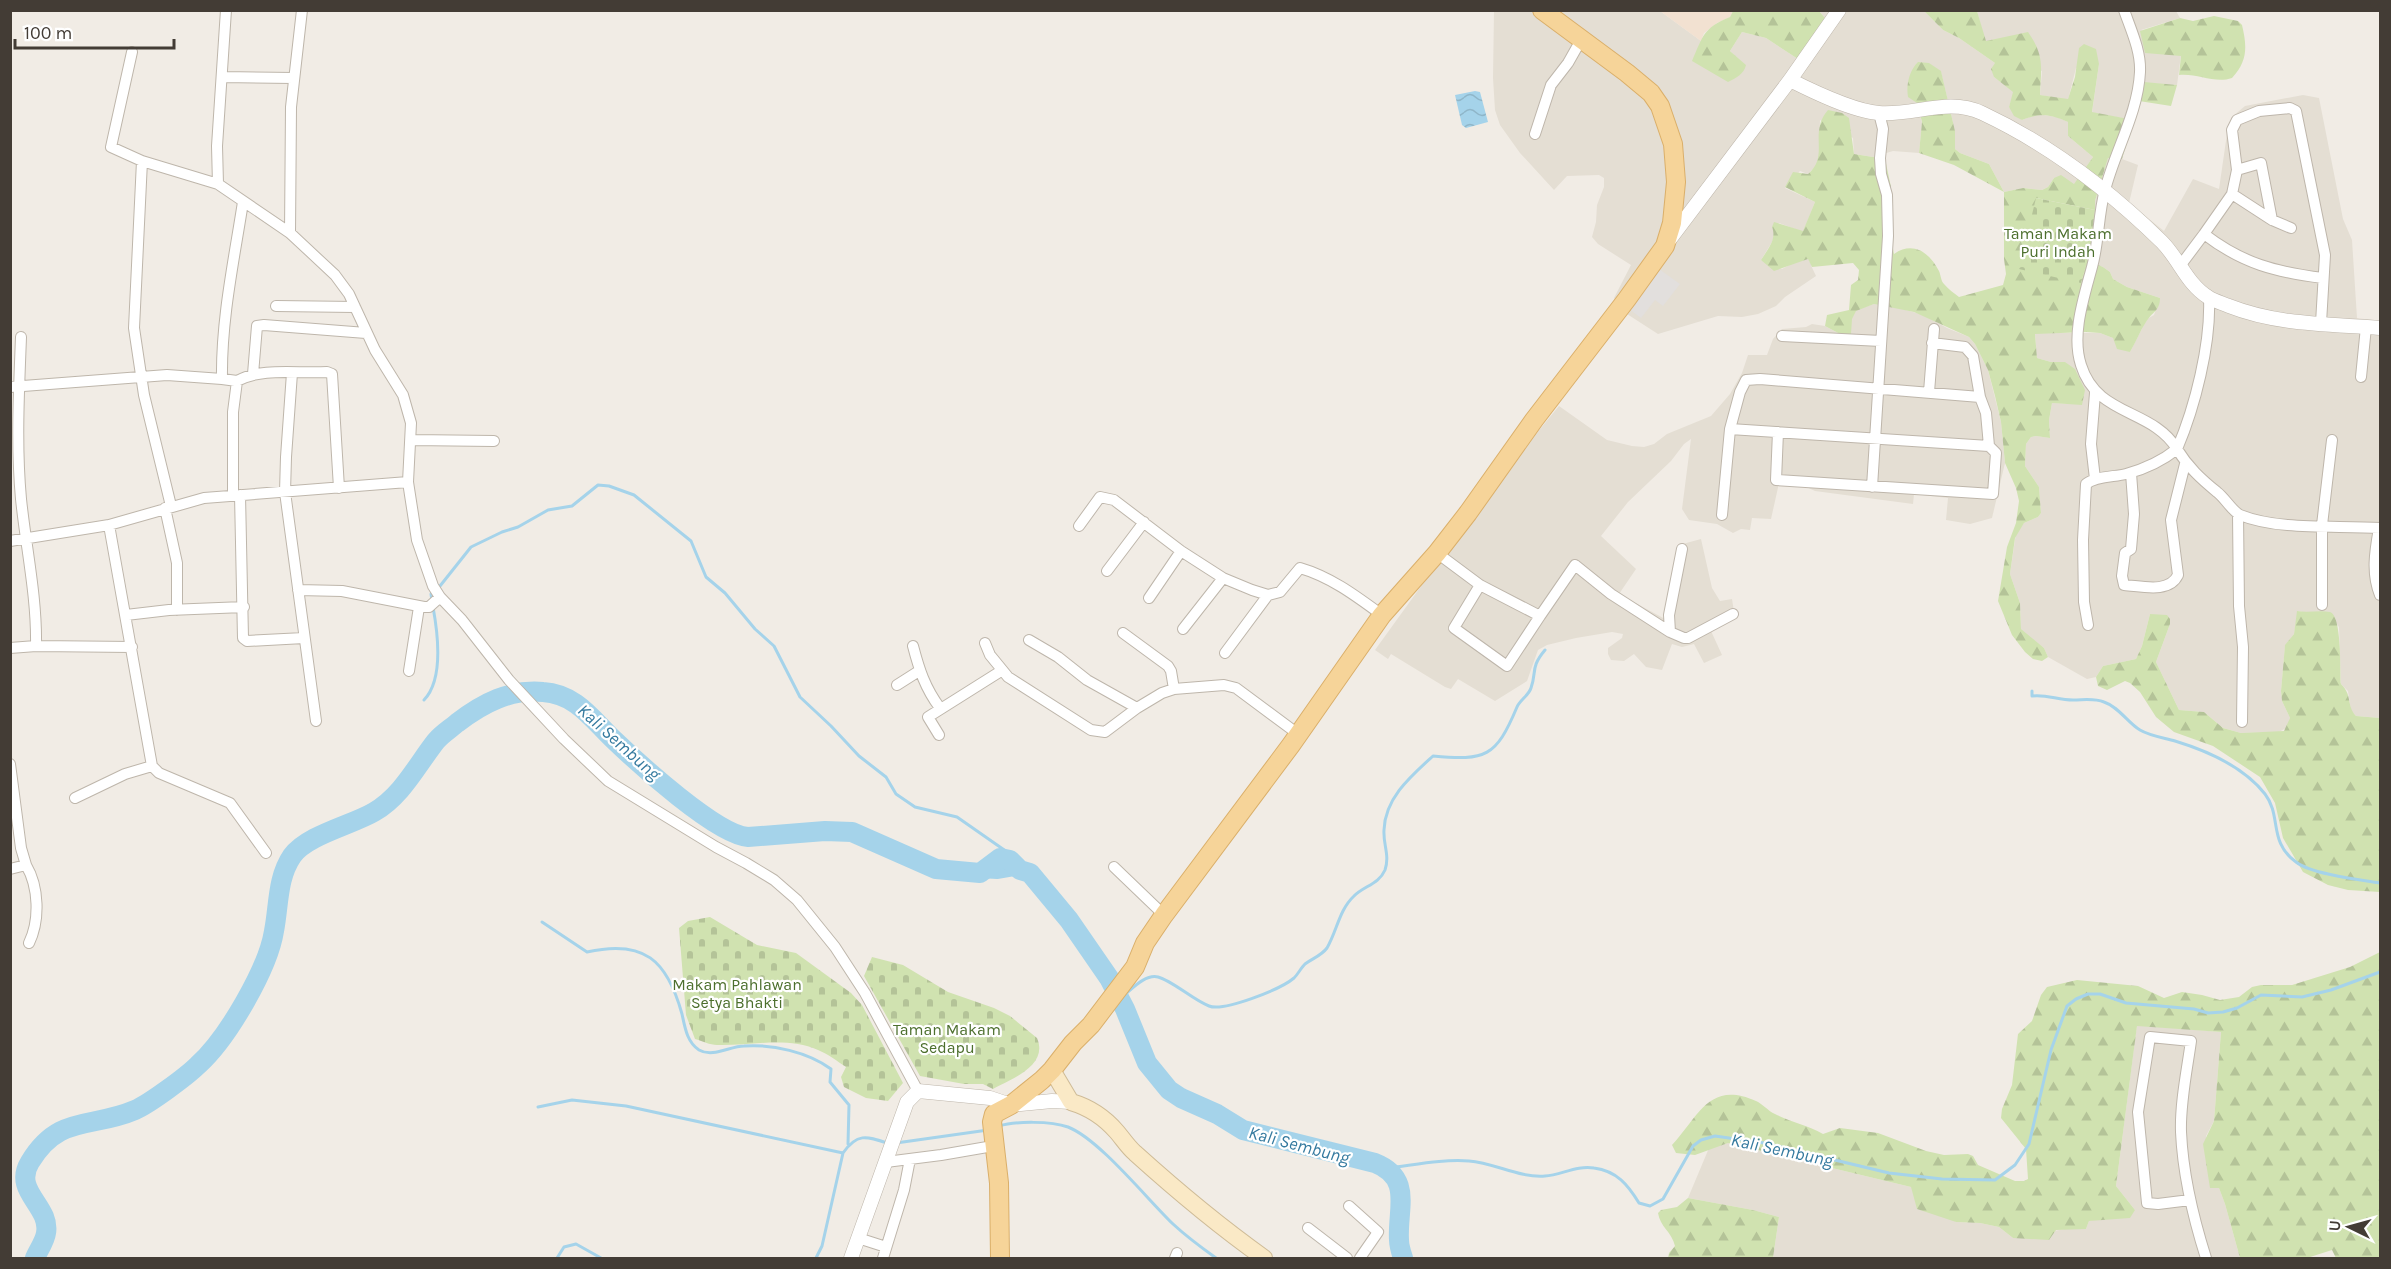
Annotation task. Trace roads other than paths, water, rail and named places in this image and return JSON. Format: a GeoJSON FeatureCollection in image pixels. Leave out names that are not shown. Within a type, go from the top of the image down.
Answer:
{"type":"FeatureCollection","features":[{"type":"Feature","properties":{"kind":"main road"},"geometry":{"type":"LineString","coordinates":[[1000,1258],[999,1183],[992,1122],[994,1114],[1011,1105],[1052,1070],[1073,1043],[1382,615],[1437,553],[1665,246],[1672,223],[1676,182],[1673,144],[1667,122],[1651,93],[1542,10]]}},
{"type":"Feature","properties":{"kind":"main road"},"geometry":{"type":"LineString","coordinates":[[1052,1070],[1071,1102],[1083,1106],[1103,1119],[1148,1165],[1190,1201],[1264,1258]]}},
{"type":"Feature","properties":{"kind":"street"},"geometry":{"type":"LineString","coordinates":[[218,183],[217,146],[226,10]]}},
{"type":"Feature","properties":{"kind":"street"},"geometry":{"type":"LineString","coordinates":[[290,233],[291,107],[302,10]]}},
{"type":"Feature","properties":{"kind":"street"},"geometry":{"type":"LineString","coordinates":[[2124,10],[2137,47],[2140,71],[2135,101],[2104,191],[2096,251],[2083,301],[2077,347],[2081,367],[2095,393],[2106,402],[2124,409],[2169,436],[2186,464],[2225,499],[2238,514],[2254,520],[2281,525],[2380,528],[2374,569],[2380,596]]}},
{"type":"Feature","properties":{"kind":"street"},"geometry":{"type":"LineString","coordinates":[[1665,246],[1790,80],[1832,13]]}},
{"type":"Feature","properties":{"kind":"street"},"geometry":{"type":"LineString","coordinates":[[1535,134],[1551,85],[1568,63],[1581,40]]}},
{"type":"Feature","properties":{"kind":"street"},"geometry":{"type":"LineString","coordinates":[[132,52],[111,147],[142,161],[218,183],[290,233],[335,275],[349,294],[366,333],[404,395],[411,423],[408,482],[417,540],[432,599],[410,671]]}},
{"type":"Feature","properties":{"kind":"street"},"geometry":{"type":"LineString","coordinates":[[222,77],[294,78]]}},
{"type":"Feature","properties":{"kind":"street"},"geometry":{"type":"LineString","coordinates":[[1790,80],[1816,93],[1879,113],[1944,105],[1980,112],[2047,148],[2104,191],[2164,243],[2192,285],[2209,298],[2239,310],[2279,320],[2373,328],[2361,376]]}},
{"type":"Feature","properties":{"kind":"street"},"geometry":{"type":"LineString","coordinates":[[2180,266],[2232,195],[2237,170],[2232,130],[2237,120],[2259,111],[2290,108],[2296,111],[2323,240],[2325,255],[2321,323]]}},
{"type":"Feature","properties":{"kind":"street"},"geometry":{"type":"LineString","coordinates":[[1872,487],[1888,236],[1887,195],[1881,174],[1880,158],[1883,129],[1879,113]]}},
{"type":"Feature","properties":{"kind":"street"},"geometry":{"type":"LineString","coordinates":[[142,161],[134,328],[141,377],[168,507],[177,563],[177,610]]}},
{"type":"Feature","properties":{"kind":"street"},"geometry":{"type":"LineString","coordinates":[[2237,170],[2261,163],[2272,220]]}},
{"type":"Feature","properties":{"kind":"street"},"geometry":{"type":"LineString","coordinates":[[2232,195],[2272,220],[2290,228]]}},
{"type":"Feature","properties":{"kind":"street"},"geometry":{"type":"LineString","coordinates":[[222,379],[222,354],[231,276],[243,202]]}},
{"type":"Feature","properties":{"kind":"street"},"geometry":{"type":"LineString","coordinates":[[2204,234],[2233,255],[2257,265],[2284,273],[2323,278]]}},
{"type":"Feature","properties":{"kind":"street"},"geometry":{"type":"LineString","coordinates":[[2088,624],[2084,602],[2084,492],[2086,484],[2096,479],[2131,472],[2162,461],[2177,450],[2188,423],[2210,325],[2209,298]]}},
{"type":"Feature","properties":{"kind":"street"},"geometry":{"type":"LineString","coordinates":[[276,306],[355,307]]}},
{"type":"Feature","properties":{"kind":"street"},"geometry":{"type":"LineString","coordinates":[[253,374],[257,326],[366,333]]}},
{"type":"Feature","properties":{"kind":"street"},"geometry":{"type":"LineString","coordinates":[[1929,392],[1934,329]]}},
{"type":"Feature","properties":{"kind":"street"},"geometry":{"type":"LineString","coordinates":[[1782,336],[1881,341]]}},
{"type":"Feature","properties":{"kind":"street"},"geometry":{"type":"LineString","coordinates":[[21,337],[15,387],[21,496],[36,621],[36,646]]}},
{"type":"Feature","properties":{"kind":"street"},"geometry":{"type":"LineString","coordinates":[[1778,432],[1776,480],[1993,494],[1996,453],[1989,446],[1986,413],[1980,397],[1973,356],[1965,347],[1932,343]]}},
{"type":"Feature","properties":{"kind":"street"},"geometry":{"type":"LineString","coordinates":[[15,387],[167,375],[237,381],[253,374],[327,372],[332,374],[339,488]]}},
{"type":"Feature","properties":{"kind":"street"},"geometry":{"type":"LineString","coordinates":[[292,373],[285,492],[316,721]]}},
{"type":"Feature","properties":{"kind":"street"},"geometry":{"type":"LineString","coordinates":[[1722,515],[1730,429],[1740,392],[1746,380],[1760,379],[1980,397]]}},
{"type":"Feature","properties":{"kind":"street"},"geometry":{"type":"LineString","coordinates":[[237,381],[233,412],[244,607],[243,638],[247,641],[304,638]]}},
{"type":"Feature","properties":{"kind":"street"},"geometry":{"type":"LineString","coordinates":[[2095,393],[2091,444],[2096,479]]}},
{"type":"Feature","properties":{"kind":"street"},"geometry":{"type":"LineString","coordinates":[[1730,429],[1989,446]]}},
{"type":"Feature","properties":{"kind":"street"},"geometry":{"type":"LineString","coordinates":[[411,440],[494,441]]}},
{"type":"Feature","properties":{"kind":"street"},"geometry":{"type":"LineString","coordinates":[[2322,605],[2322,525],[2332,440]]}},
{"type":"Feature","properties":{"kind":"street"},"geometry":{"type":"LineString","coordinates":[[2131,472],[2134,514],[2131,549],[2125,553],[2122,576],[2124,585],[2164,587],[2174,583],[2178,575],[2171,520],[2186,464]]}},
{"type":"Feature","properties":{"kind":"street"},"geometry":{"type":"LineString","coordinates":[[10,541],[109,525],[204,498],[408,482]]}},
{"type":"Feature","properties":{"kind":"street"},"geometry":{"type":"LineString","coordinates":[[1079,526],[1100,497],[1114,500],[1181,551],[1223,578],[1268,595],[1280,592],[1300,568],[1316,573],[1350,591],[1382,615]]}},
{"type":"Feature","properties":{"kind":"street"},"geometry":{"type":"LineString","coordinates":[[2238,514],[2239,606],[2243,647],[2242,722]]}},
{"type":"Feature","properties":{"kind":"street"},"geometry":{"type":"LineString","coordinates":[[1107,571],[1144,522]]}},
{"type":"Feature","properties":{"kind":"street"},"geometry":{"type":"LineString","coordinates":[[109,525],[152,766],[159,773],[230,803],[266,853]]}},
{"type":"Feature","properties":{"kind":"street"},"geometry":{"type":"LineString","coordinates":[[1670,632],[1669,615],[1682,549]]}},
{"type":"Feature","properties":{"kind":"street"},"geometry":{"type":"LineString","coordinates":[[1149,598],[1181,551]]}},
{"type":"Feature","properties":{"kind":"street"},"geometry":{"type":"LineString","coordinates":[[1437,553],[1480,585],[1540,616]]}},
{"type":"Feature","properties":{"kind":"street"},"geometry":{"type":"LineString","coordinates":[[1480,585],[1454,628],[1507,666],[1575,566],[1611,594],[1670,632],[1684,638],[1733,614]]}},
{"type":"Feature","properties":{"kind":"street"},"geometry":{"type":"LineString","coordinates":[[1183,629],[1223,578]]}},
{"type":"Feature","properties":{"kind":"street"},"geometry":{"type":"LineString","coordinates":[[298,590],[342,591],[432,599],[462,620],[509,680],[564,739],[608,781],[716,847],[746,862],[774,880],[797,900],[835,947],[865,993],[918,1091]]}},
{"type":"Feature","properties":{"kind":"street"},"geometry":{"type":"LineString","coordinates":[[1226,653],[1268,595]]}},
{"type":"Feature","properties":{"kind":"street"},"geometry":{"type":"LineString","coordinates":[[126,615],[244,607]]}},
{"type":"Feature","properties":{"kind":"street"},"geometry":{"type":"LineString","coordinates":[[1123,633],[1168,666],[1174,689]]}},
{"type":"Feature","properties":{"kind":"street"},"geometry":{"type":"LineString","coordinates":[[1029,640],[1058,657],[1087,680],[1137,708]]}},
{"type":"Feature","properties":{"kind":"street"},"geometry":{"type":"LineString","coordinates":[[985,643],[1001,671],[1042,700],[1097,732],[1105,732],[1162,693],[1174,689],[1224,685],[1236,688],[1298,734]]}},
{"type":"Feature","properties":{"kind":"street"},"geometry":{"type":"LineString","coordinates":[[11,650],[36,646],[132,647]]}},
{"type":"Feature","properties":{"kind":"street"},"geometry":{"type":"LineString","coordinates":[[913,646],[919,671],[929,693],[940,708]]}},
{"type":"Feature","properties":{"kind":"street"},"geometry":{"type":"LineString","coordinates":[[897,685],[919,671]]}},
{"type":"Feature","properties":{"kind":"street"},"geometry":{"type":"LineString","coordinates":[[939,735],[927,717],[1001,671]]}},
{"type":"Feature","properties":{"kind":"street"},"geometry":{"type":"LineString","coordinates":[[10,764],[21,848],[33,882],[35,931],[29,943]]}},
{"type":"Feature","properties":{"kind":"street"},"geometry":{"type":"LineString","coordinates":[[75,798],[125,774],[152,766]]}},
{"type":"Feature","properties":{"kind":"street"},"geometry":{"type":"LineString","coordinates":[[10,869],[26,865]]}},
{"type":"Feature","properties":{"kind":"street"},"geometry":{"type":"LineString","coordinates":[[1114,867],[1164,915]]}},
{"type":"Feature","properties":{"kind":"street"},"geometry":{"type":"LineString","coordinates":[[2190,1200],[2147,1203],[2138,1112],[2150,1036],[2191,1041],[2181,1131],[2193,1219],[2206,1258]]}},
{"type":"Feature","properties":{"kind":"street"},"geometry":{"type":"LineString","coordinates":[[918,1091],[990,1098],[1011,1105],[1052,1101],[1071,1102]]}},
{"type":"Feature","properties":{"kind":"street"},"geometry":{"type":"LineString","coordinates":[[851,1258],[907,1102],[918,1091]]}},
{"type":"Feature","properties":{"kind":"street"},"geometry":{"type":"LineString","coordinates":[[887,1158],[910,1159],[993,1145]]}},
{"type":"Feature","properties":{"kind":"street"},"geometry":{"type":"LineString","coordinates":[[858,1238],[885,1252],[904,1190],[910,1159]]}},
{"type":"Feature","properties":{"kind":"street"},"geometry":{"type":"LineString","coordinates":[[1348,1206],[1378,1232],[1360,1258]]}},
{"type":"Feature","properties":{"kind":"street"},"geometry":{"type":"LineString","coordinates":[[1308,1228],[1347,1258]]}},
{"type":"Feature","properties":{"kind":"water"},"geometry":{"type":"Polygon","coordinates":[[[1480,92],[1488,122],[1466,128],[1462,125],[1455,95],[1480,92]]]}},
{"type":"Feature","properties":{"kind":"waterway"},"geometry":{"type":"LineString","coordinates":[[432,601],[431,594],[471,547],[518,527],[548,510],[572,506],[598,485],[609,486],[634,495],[691,541],[706,577],[725,593],[755,629],[774,646],[800,697],[859,756],[886,777],[896,794],[915,807],[957,817],[1010,854],[1010,860]]}},
{"type":"Feature","properties":{"kind":"waterway"},"geometry":{"type":"LineString","coordinates":[[424,700],[435,680],[437,668],[438,643],[433,607]]}},
{"type":"Feature","properties":{"kind":"waterway"},"geometry":{"type":"LineString","coordinates":[[1123,996],[1144,980],[1158,977],[1209,1006],[1227,1006],[1277,988],[1294,978],[1305,964],[1327,948],[1349,902],[1375,882],[1385,870],[1387,860],[1384,835],[1385,818],[1394,798],[1433,756],[1477,756],[1495,746],[1510,724],[1518,704],[1530,691],[1536,665],[1545,650]]}},
{"type":"Feature","properties":{"kind":"waterway"},"geometry":{"type":"LineString","coordinates":[[2032,691],[2032,696],[2104,702],[2144,732],[2187,745],[2224,761],[2246,775],[2265,794],[2273,811],[2282,846],[2296,862],[2324,873],[2380,883]]}},
{"type":"Feature","properties":{"kind":"waterway","name":"Kali Sembung"},"geometry":{"type":"LineString","coordinates":[[35,1258],[43,1243],[46,1223],[28,1190],[26,1172],[30,1162],[52,1136],[64,1129],[119,1116],[141,1107],[185,1076],[209,1053],[245,1002],[264,964],[274,931],[281,883],[292,856],[308,842],[365,817],[393,798],[438,738],[467,716],[497,699],[531,692],[565,697],[583,709],[641,765],[679,797],[734,833],[748,837],[825,831],[852,832],[936,869],[980,873],[1000,858],[1010,860],[1020,870],[1030,873],[1069,920],[1109,978],[1125,1009],[1147,1063],[1169,1090],[1243,1130],[1375,1163],[1387,1169],[1399,1186],[1401,1206],[1399,1242],[1403,1258]]}},
{"type":"Feature","properties":{"kind":"waterway","name":"Kali Sembung"},"geometry":{"type":"LineString","coordinates":[[980,873],[997,874],[1020,870]]}},
{"type":"Feature","properties":{"kind":"waterway"},"geometry":{"type":"LineString","coordinates":[[542,922],[587,952],[624,949],[650,958],[669,980],[676,995],[687,1034],[699,1050],[710,1053],[739,1046],[766,1046],[801,1054],[831,1069],[830,1082],[849,1105],[848,1144]]}},
{"type":"Feature","properties":{"kind":"waterway","name":"Kali Sembung"},"geometry":{"type":"LineString","coordinates":[[1387,1168],[1469,1161],[1516,1173],[1545,1176],[1588,1167],[1609,1172],[1631,1190],[1639,1203],[1650,1206],[1663,1199],[1693,1146],[1701,1140],[1715,1136],[1764,1143],[1889,1173],[1942,1179],[1995,1180],[2015,1165],[2029,1144],[2051,1050],[2067,1006],[2076,999],[2088,994],[2100,994],[2126,1003],[2194,1009],[2208,1013],[2223,1012],[2237,1008],[2261,995],[2302,997],[2331,990],[2380,972]]}},
{"type":"Feature","properties":{"kind":"waterway"},"geometry":{"type":"LineString","coordinates":[[538,1107],[572,1100],[626,1106],[843,1153]]}},
{"type":"Feature","properties":{"kind":"waterway"},"geometry":{"type":"LineString","coordinates":[[999,1126],[1034,1122],[1061,1125],[1080,1134],[1108,1156],[1173,1224],[1216,1258]]}},
{"type":"Feature","properties":{"kind":"waterway"},"geometry":{"type":"LineString","coordinates":[[896,1143],[988,1130]]}},
{"type":"Feature","properties":{"kind":"waterway"},"geometry":{"type":"LineString","coordinates":[[816,1258],[822,1246],[843,1153],[853,1142],[862,1138],[887,1143]]}},
{"type":"Feature","properties":{"kind":"waterway"},"geometry":{"type":"LineString","coordinates":[[557,1258],[564,1247],[576,1244],[601,1258]]}},
{"type":"Feature","properties":{"kind":"park label","name":"Taman Makam Puri Indah"},"geometry":{"type":"Point","coordinates":[2058,242]}},
{"type":"Feature","properties":{"kind":"park label","name":"Makam Pahlawan Setya Bhakti"},"geometry":{"type":"Point","coordinates":[737,993]}},
{"type":"Feature","properties":{"kind":"park label","name":"Taman Makam Sedapu"},"geometry":{"type":"Point","coordinates":[947,1038]}}]}
